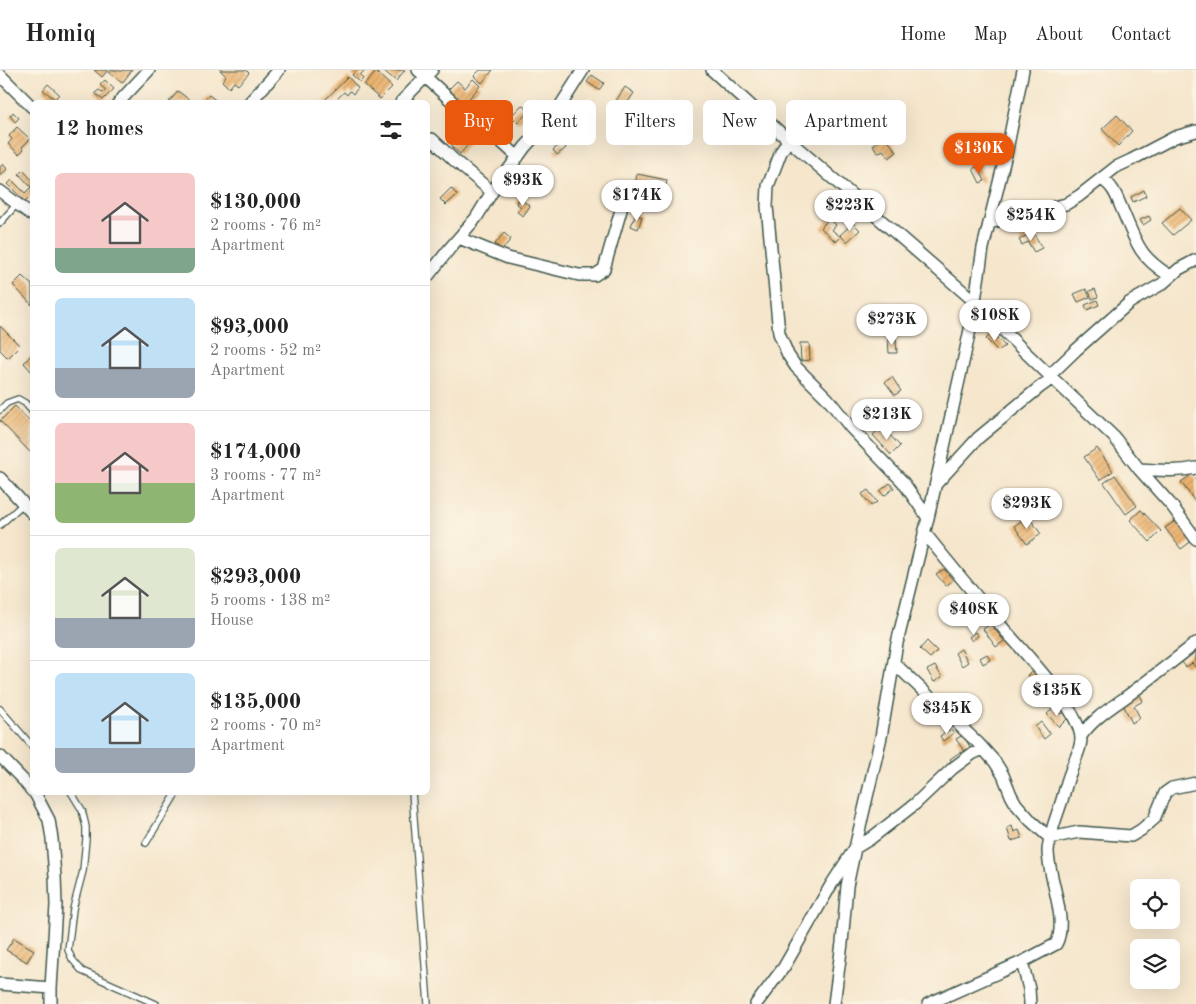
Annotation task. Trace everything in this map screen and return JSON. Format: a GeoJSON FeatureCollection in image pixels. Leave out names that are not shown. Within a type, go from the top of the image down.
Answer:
{"type":"FeatureCollection","features":[{"type":"Feature","properties":{"kind":"street"},"geometry":{"type":"LineString","coordinates":[[121,100],[149,70]]}},
{"type":"Feature","properties":{"kind":"street"},"geometry":{"type":"LineString","coordinates":[[252,100],[278,70]]}},
{"type":"Feature","properties":{"kind":"street"},"geometry":{"type":"LineString","coordinates":[[430,274],[476,218],[492,192],[525,147],[559,108],[583,70]]}},
{"type":"Feature","properties":{"kind":"street"},"geometry":{"type":"LineString","coordinates":[[712,70],[786,137]]}},
{"type":"Feature","properties":{"kind":"street"},"geometry":{"type":"LineString","coordinates":[[834,1004],[847,886],[881,738],[897,643],[928,518],[970,330],[989,223],[1007,150],[1023,70]]}},
{"type":"Feature","properties":{"kind":"street"},"geometry":{"type":"LineString","coordinates":[[404,100],[425,72],[457,106],[478,121],[518,157]]}},
{"type":"Feature","properties":{"kind":"street"},"geometry":{"type":"LineString","coordinates":[[0,75],[30,105]]}},
{"type":"Feature","properties":{"kind":"street"},"geometry":{"type":"LineString","coordinates":[[989,223],[1066,204],[1116,167],[1175,136],[1196,131]]}},
{"type":"Feature","properties":{"kind":"street"},"geometry":{"type":"LineString","coordinates":[[432,139],[492,192]]}},
{"type":"Feature","properties":{"kind":"street"},"geometry":{"type":"LineString","coordinates":[[786,144],[781,152],[768,186],[767,206],[779,333],[796,367],[828,399],[851,428],[903,482],[928,518]]}},
{"type":"Feature","properties":{"kind":"street"},"geometry":{"type":"LineString","coordinates":[[795,145],[974,301],[1114,437],[1172,506],[1196,539]]}},
{"type":"Feature","properties":{"kind":"street"},"geometry":{"type":"LineString","coordinates":[[1102,179],[1113,189],[1142,251],[1155,265],[1170,276]]}},
{"type":"Feature","properties":{"kind":"street"},"geometry":{"type":"LineString","coordinates":[[0,191],[30,214]]}},
{"type":"Feature","properties":{"kind":"street"},"geometry":{"type":"LineString","coordinates":[[459,238],[508,258],[578,275],[594,275],[604,269],[621,210]]}},
{"type":"Feature","properties":{"kind":"street"},"geometry":{"type":"LineString","coordinates":[[935,485],[978,438],[1052,377],[1076,350],[1129,303],[1162,284],[1179,269],[1196,260]]}},
{"type":"Feature","properties":{"kind":"street"},"geometry":{"type":"LineString","coordinates":[[1139,468],[1162,470],[1196,468]]}},
{"type":"Feature","properties":{"kind":"street"},"geometry":{"type":"LineString","coordinates":[[0,478],[30,510]]}},
{"type":"Feature","properties":{"kind":"street"},"geometry":{"type":"LineString","coordinates":[[924,532],[1047,678],[1075,719],[1081,736],[1080,746],[1070,773],[1048,850],[1049,865],[1060,917],[1060,934],[1056,944],[1022,962],[928,1004]]}},
{"type":"Feature","properties":{"kind":"street"},"geometry":{"type":"LineString","coordinates":[[1081,736],[1095,720],[1196,643]]}},
{"type":"Feature","properties":{"kind":"street"},"geometry":{"type":"LineString","coordinates":[[894,663],[984,749],[1003,775],[1016,804],[1050,838]]}},
{"type":"Feature","properties":{"kind":"street"},"geometry":{"type":"LineString","coordinates":[[756,1004],[784,967],[855,848],[870,839],[914,804],[952,768],[972,754],[984,749]]}},
{"type":"Feature","properties":{"kind":"street"},"geometry":{"type":"LineString","coordinates":[[0,756],[30,788]]}},
{"type":"Feature","properties":{"kind":"street"},"geometry":{"type":"LineString","coordinates":[[1050,838],[1079,832],[1131,836],[1154,819],[1165,793],[1172,788],[1196,783]]}},
{"type":"Feature","properties":{"kind":"street"},"geometry":{"type":"LineString","coordinates":[[35,795],[49,820],[55,876],[56,905],[51,1004]]}},
{"type":"Feature","properties":{"kind":"street"},"geometry":{"type":"LineString","coordinates":[[1022,962],[1029,989],[1030,1004]]}},
{"type":"Feature","properties":{"kind":"street"},"geometry":{"type":"LineString","coordinates":[[0,984],[51,988]]}},
{"type":"Feature","properties":{"kind":"lane"},"geometry":{"type":"LineString","coordinates":[[0,224],[17,204]]}},
{"type":"Feature","properties":{"kind":"lane"},"geometry":{"type":"LineString","coordinates":[[0,410],[18,399],[30,408]]}},
{"type":"Feature","properties":{"kind":"lane"},"geometry":{"type":"LineString","coordinates":[[0,525],[24,502]]}},
{"type":"Feature","properties":{"kind":"lane"},"geometry":{"type":"LineString","coordinates":[[0,709],[30,744]]}},
{"type":"Feature","properties":{"kind":"lane"},"geometry":{"type":"LineString","coordinates":[[73,795],[82,810],[86,827],[86,839],[83,871],[73,909],[68,950],[72,959],[82,971],[156,1004]]}},
{"type":"Feature","properties":{"kind":"lane"},"geometry":{"type":"LineString","coordinates":[[146,843],[175,795]]}},
{"type":"Feature","properties":{"kind":"lane"},"geometry":{"type":"LineString","coordinates":[[412,795],[428,1004]]}},
{"type":"Feature","properties":{"kind":"building"},"geometry":{"type":"Polygon","coordinates":[[[94,70],[108,70],[102,77],[94,70]]]}},
{"type":"Feature","properties":{"kind":"building"},"geometry":{"type":"Polygon","coordinates":[[[111,70],[119,70],[121,72],[123,70],[132,70],[122,83],[109,72],[111,70]]]}},
{"type":"Feature","properties":{"kind":"building"},"geometry":{"type":"Polygon","coordinates":[[[220,70],[246,70],[249,73],[238,85],[234,82],[229,88],[222,81],[226,76],[220,70]]]}},
{"type":"Feature","properties":{"kind":"building"},"geometry":{"type":"Polygon","coordinates":[[[357,70],[365,70],[360,75],[363,79],[360,82],[352,75],[357,70]]]}},
{"type":"Feature","properties":{"kind":"building"},"geometry":{"type":"Polygon","coordinates":[[[383,70],[395,71],[405,70],[396,81],[383,70]]]}},
{"type":"Feature","properties":{"kind":"building"},"geometry":{"type":"Polygon","coordinates":[[[480,70],[493,70],[482,83],[474,76],[480,70]]]}},
{"type":"Feature","properties":{"kind":"building"},"geometry":{"type":"Polygon","coordinates":[[[376,72],[392,87],[380,99],[364,85],[376,72]]]}},
{"type":"Feature","properties":{"kind":"building"},"geometry":{"type":"Polygon","coordinates":[[[592,75],[604,83],[599,90],[587,82],[592,75]]]}},
{"type":"Feature","properties":{"kind":"building"},"geometry":{"type":"Polygon","coordinates":[[[348,77],[358,88],[353,94],[350,91],[347,95],[344,92],[336,100],[325,100],[348,77]]]}},
{"type":"Feature","properties":{"kind":"building"},"geometry":{"type":"Polygon","coordinates":[[[473,79],[480,86],[467,100],[457,100],[447,91],[457,81],[465,88],[473,79]]]}},
{"type":"Feature","properties":{"kind":"building"},"geometry":{"type":"Polygon","coordinates":[[[105,80],[114,89],[103,100],[95,93],[99,90],[103,93],[106,90],[100,85],[105,80]]]}},
{"type":"Feature","properties":{"kind":"building"},"geometry":{"type":"Polygon","coordinates":[[[48,84],[59,94],[55,99],[43,90],[48,84]]]}},
{"type":"Feature","properties":{"kind":"building"},"geometry":{"type":"Polygon","coordinates":[[[625,87],[634,93],[629,100],[617,100],[625,87]]]}},
{"type":"Feature","properties":{"kind":"building"},"geometry":{"type":"Polygon","coordinates":[[[178,91],[189,100],[171,100],[178,91]]]}},
{"type":"Feature","properties":{"kind":"building"},"geometry":{"type":"Polygon","coordinates":[[[209,95],[215,100],[204,100],[209,95]]]}},
{"type":"Feature","properties":{"kind":"building"},"geometry":{"type":"Polygon","coordinates":[[[523,106],[523,118],[518,123],[513,118],[513,114],[523,106]]]}},
{"type":"Feature","properties":{"kind":"building"},"geometry":{"type":"Polygon","coordinates":[[[13,112],[19,118],[15,122],[10,116],[13,112]]]}},
{"type":"Feature","properties":{"kind":"building"},"geometry":{"type":"Polygon","coordinates":[[[1117,115],[1132,131],[1118,146],[1102,129],[1117,115]]]}},
{"type":"Feature","properties":{"kind":"building"},"geometry":{"type":"Polygon","coordinates":[[[17,127],[30,139],[22,147],[24,149],[19,154],[8,144],[12,139],[9,136],[17,127]]]}},
{"type":"Feature","properties":{"kind":"building"},"geometry":{"type":"Polygon","coordinates":[[[452,145],[468,145],[460,154],[452,145]]]}},
{"type":"Feature","properties":{"kind":"building"},"geometry":{"type":"Polygon","coordinates":[[[559,145],[564,145],[566,148],[557,155],[553,150],[559,145]]]}},
{"type":"Feature","properties":{"kind":"building"},"geometry":{"type":"Polygon","coordinates":[[[873,145],[891,145],[897,152],[889,158],[883,150],[878,153],[873,145]]]}},
{"type":"Feature","properties":{"kind":"building"},"geometry":{"type":"Polygon","coordinates":[[[3,164],[7,169],[0,177],[0,167],[3,164]]]}},
{"type":"Feature","properties":{"kind":"building"},"geometry":{"type":"Polygon","coordinates":[[[978,166],[985,181],[980,183],[973,169],[978,166]]]}},
{"type":"Feature","properties":{"kind":"building"},"geometry":{"type":"Polygon","coordinates":[[[23,170],[30,178],[30,186],[19,174],[23,170]]]}},
{"type":"Feature","properties":{"kind":"building"},"geometry":{"type":"Polygon","coordinates":[[[637,174],[667,180],[664,196],[658,195],[657,199],[644,197],[645,192],[634,190],[637,174]]]}},
{"type":"Feature","properties":{"kind":"building"},"geometry":{"type":"Polygon","coordinates":[[[12,180],[25,193],[30,188],[30,197],[25,202],[8,184],[12,180]]]}},
{"type":"Feature","properties":{"kind":"building"},"geometry":{"type":"Polygon","coordinates":[[[451,188],[457,195],[446,205],[440,199],[451,188]]]}},
{"type":"Feature","properties":{"kind":"building"},"geometry":{"type":"Polygon","coordinates":[[[1144,190],[1146,196],[1133,202],[1131,197],[1144,190]]]}},
{"type":"Feature","properties":{"kind":"building"},"geometry":{"type":"Polygon","coordinates":[[[519,198],[530,206],[523,216],[517,212],[521,207],[516,203],[519,198]]]}},
{"type":"Feature","properties":{"kind":"building"},"geometry":{"type":"Polygon","coordinates":[[[1180,208],[1191,220],[1173,235],[1162,223],[1180,208]]]}},
{"type":"Feature","properties":{"kind":"building"},"geometry":{"type":"Polygon","coordinates":[[[636,214],[642,217],[638,229],[631,226],[636,214]]]}},
{"type":"Feature","properties":{"kind":"building"},"geometry":{"type":"Polygon","coordinates":[[[1149,216],[1151,220],[1143,225],[1140,220],[1149,216]]]}},
{"type":"Feature","properties":{"kind":"building"},"geometry":{"type":"Polygon","coordinates":[[[829,218],[836,225],[832,230],[841,237],[836,242],[821,228],[829,218]]]}},
{"type":"Feature","properties":{"kind":"building"},"geometry":{"type":"Polygon","coordinates":[[[853,223],[860,230],[847,242],[840,235],[853,223]]]}},
{"type":"Feature","properties":{"kind":"building"},"geometry":{"type":"Polygon","coordinates":[[[1033,232],[1042,248],[1034,252],[1028,242],[1022,245],[1019,240],[1033,232]]]}},
{"type":"Feature","properties":{"kind":"building"},"geometry":{"type":"Polygon","coordinates":[[[504,233],[511,239],[502,250],[495,244],[504,233]]]}},
{"type":"Feature","properties":{"kind":"building"},"geometry":{"type":"Polygon","coordinates":[[[22,276],[30,283],[30,303],[13,285],[22,276]]]}},
{"type":"Feature","properties":{"kind":"building"},"geometry":{"type":"Polygon","coordinates":[[[1086,289],[1090,297],[1078,302],[1074,294],[1086,289]]]}},
{"type":"Feature","properties":{"kind":"building"},"geometry":{"type":"Polygon","coordinates":[[[1095,289],[1098,297],[1092,299],[1089,291],[1095,289]]]}},
{"type":"Feature","properties":{"kind":"building"},"geometry":{"type":"Polygon","coordinates":[[[1097,300],[1099,305],[1087,310],[1085,305],[1097,300]]]}},
{"type":"Feature","properties":{"kind":"building"},"geometry":{"type":"Polygon","coordinates":[[[0,326],[20,346],[8,358],[0,350],[0,326]]]}},
{"type":"Feature","properties":{"kind":"building"},"geometry":{"type":"Polygon","coordinates":[[[992,333],[1005,346],[998,351],[986,339],[992,333]]]}},
{"type":"Feature","properties":{"kind":"building"},"geometry":{"type":"Polygon","coordinates":[[[888,339],[896,339],[897,353],[889,353],[888,339]]]}},
{"type":"Feature","properties":{"kind":"building"},"geometry":{"type":"Polygon","coordinates":[[[800,343],[809,343],[810,360],[801,361],[800,343]]]}},
{"type":"Feature","properties":{"kind":"building"},"geometry":{"type":"Polygon","coordinates":[[[30,356],[30,370],[24,363],[30,356]]]}},
{"type":"Feature","properties":{"kind":"building"},"geometry":{"type":"Polygon","coordinates":[[[892,377],[901,391],[895,395],[885,382],[892,377]]]}},
{"type":"Feature","properties":{"kind":"building"},"geometry":{"type":"Polygon","coordinates":[[[15,406],[30,422],[30,452],[0,421],[15,406]]]}},
{"type":"Feature","properties":{"kind":"building"},"geometry":{"type":"Polygon","coordinates":[[[879,429],[881,432],[885,433],[886,431],[900,446],[891,455],[873,435],[879,429]]]}},
{"type":"Feature","properties":{"kind":"building"},"geometry":{"type":"Polygon","coordinates":[[[1097,448],[1113,471],[1100,480],[1084,457],[1097,448]]]}},
{"type":"Feature","properties":{"kind":"building"},"geometry":{"type":"Polygon","coordinates":[[[1192,474],[1196,478],[1196,503],[1181,482],[1192,474]]]}},
{"type":"Feature","properties":{"kind":"building"},"geometry":{"type":"Polygon","coordinates":[[[1115,475],[1137,506],[1126,514],[1104,483],[1115,475]]]}},
{"type":"Feature","properties":{"kind":"building"},"geometry":{"type":"Polygon","coordinates":[[[890,483],[894,488],[884,496],[880,491],[890,483]]]}},
{"type":"Feature","properties":{"kind":"building"},"geometry":{"type":"Polygon","coordinates":[[[868,490],[877,502],[871,506],[862,494],[868,490]]]}},
{"type":"Feature","properties":{"kind":"building"},"geometry":{"type":"Polygon","coordinates":[[[1141,510],[1161,531],[1150,542],[1130,520],[1141,510]]]}},
{"type":"Feature","properties":{"kind":"building"},"geometry":{"type":"Polygon","coordinates":[[[1028,516],[1041,534],[1027,544],[1014,526],[1028,516]]]}},
{"type":"Feature","properties":{"kind":"building"},"geometry":{"type":"Polygon","coordinates":[[[1178,519],[1193,540],[1181,549],[1165,528],[1178,519]]]}},
{"type":"Feature","properties":{"kind":"building"},"geometry":{"type":"Polygon","coordinates":[[[944,569],[953,580],[946,586],[936,574],[944,569]]]}},
{"type":"Feature","properties":{"kind":"building"},"geometry":{"type":"Polygon","coordinates":[[[966,596],[978,611],[969,618],[957,604],[966,596]]]}},
{"type":"Feature","properties":{"kind":"building"},"geometry":{"type":"Polygon","coordinates":[[[991,624],[1004,641],[996,647],[983,629],[991,624]]]}},
{"type":"Feature","properties":{"kind":"building"},"geometry":{"type":"Polygon","coordinates":[[[975,632],[978,636],[972,641],[969,637],[975,632]]]}},
{"type":"Feature","properties":{"kind":"building"},"geometry":{"type":"Polygon","coordinates":[[[927,641],[937,651],[930,658],[920,649],[927,641]]]}},
{"type":"Feature","properties":{"kind":"building"},"geometry":{"type":"Polygon","coordinates":[[[961,649],[968,662],[962,666],[955,653],[961,649]]]}},
{"type":"Feature","properties":{"kind":"building"},"geometry":{"type":"Polygon","coordinates":[[[1194,651],[1196,654],[1196,668],[1192,663],[1186,667],[1181,661],[1194,651]]]}},
{"type":"Feature","properties":{"kind":"building"},"geometry":{"type":"Polygon","coordinates":[[[987,654],[990,660],[983,664],[980,658],[987,654]]]}},
{"type":"Feature","properties":{"kind":"building"},"geometry":{"type":"Polygon","coordinates":[[[935,666],[942,677],[934,682],[927,670],[935,666]]]}},
{"type":"Feature","properties":{"kind":"building"},"geometry":{"type":"Polygon","coordinates":[[[1034,670],[1045,682],[1039,688],[1027,675],[1034,670]]]}},
{"type":"Feature","properties":{"kind":"building"},"geometry":{"type":"Polygon","coordinates":[[[1139,693],[1143,701],[1134,706],[1140,718],[1132,723],[1122,702],[1139,693]]]}},
{"type":"Feature","properties":{"kind":"building"},"geometry":{"type":"Polygon","coordinates":[[[1055,707],[1067,719],[1059,727],[1047,714],[1055,707]]]}},
{"type":"Feature","properties":{"kind":"building"},"geometry":{"type":"Polygon","coordinates":[[[1041,722],[1050,734],[1044,739],[1035,727],[1041,722]]]}},
{"type":"Feature","properties":{"kind":"building"},"geometry":{"type":"Polygon","coordinates":[[[951,729],[954,733],[943,741],[940,736],[951,729]]]}},
{"type":"Feature","properties":{"kind":"building"},"geometry":{"type":"Polygon","coordinates":[[[963,735],[970,747],[964,751],[956,739],[963,735]]]}},
{"type":"Feature","properties":{"kind":"building"},"geometry":{"type":"Polygon","coordinates":[[[960,752],[963,756],[953,764],[950,759],[960,752]]]}},
{"type":"Feature","properties":{"kind":"building"},"geometry":{"type":"Polygon","coordinates":[[[1012,826],[1014,832],[1019,830],[1022,838],[1011,841],[1007,828],[1012,826]]]}},
{"type":"Feature","properties":{"kind":"building"},"geometry":{"type":"Polygon","coordinates":[[[14,938],[34,950],[27,962],[6,950],[14,938]]]}}]}
